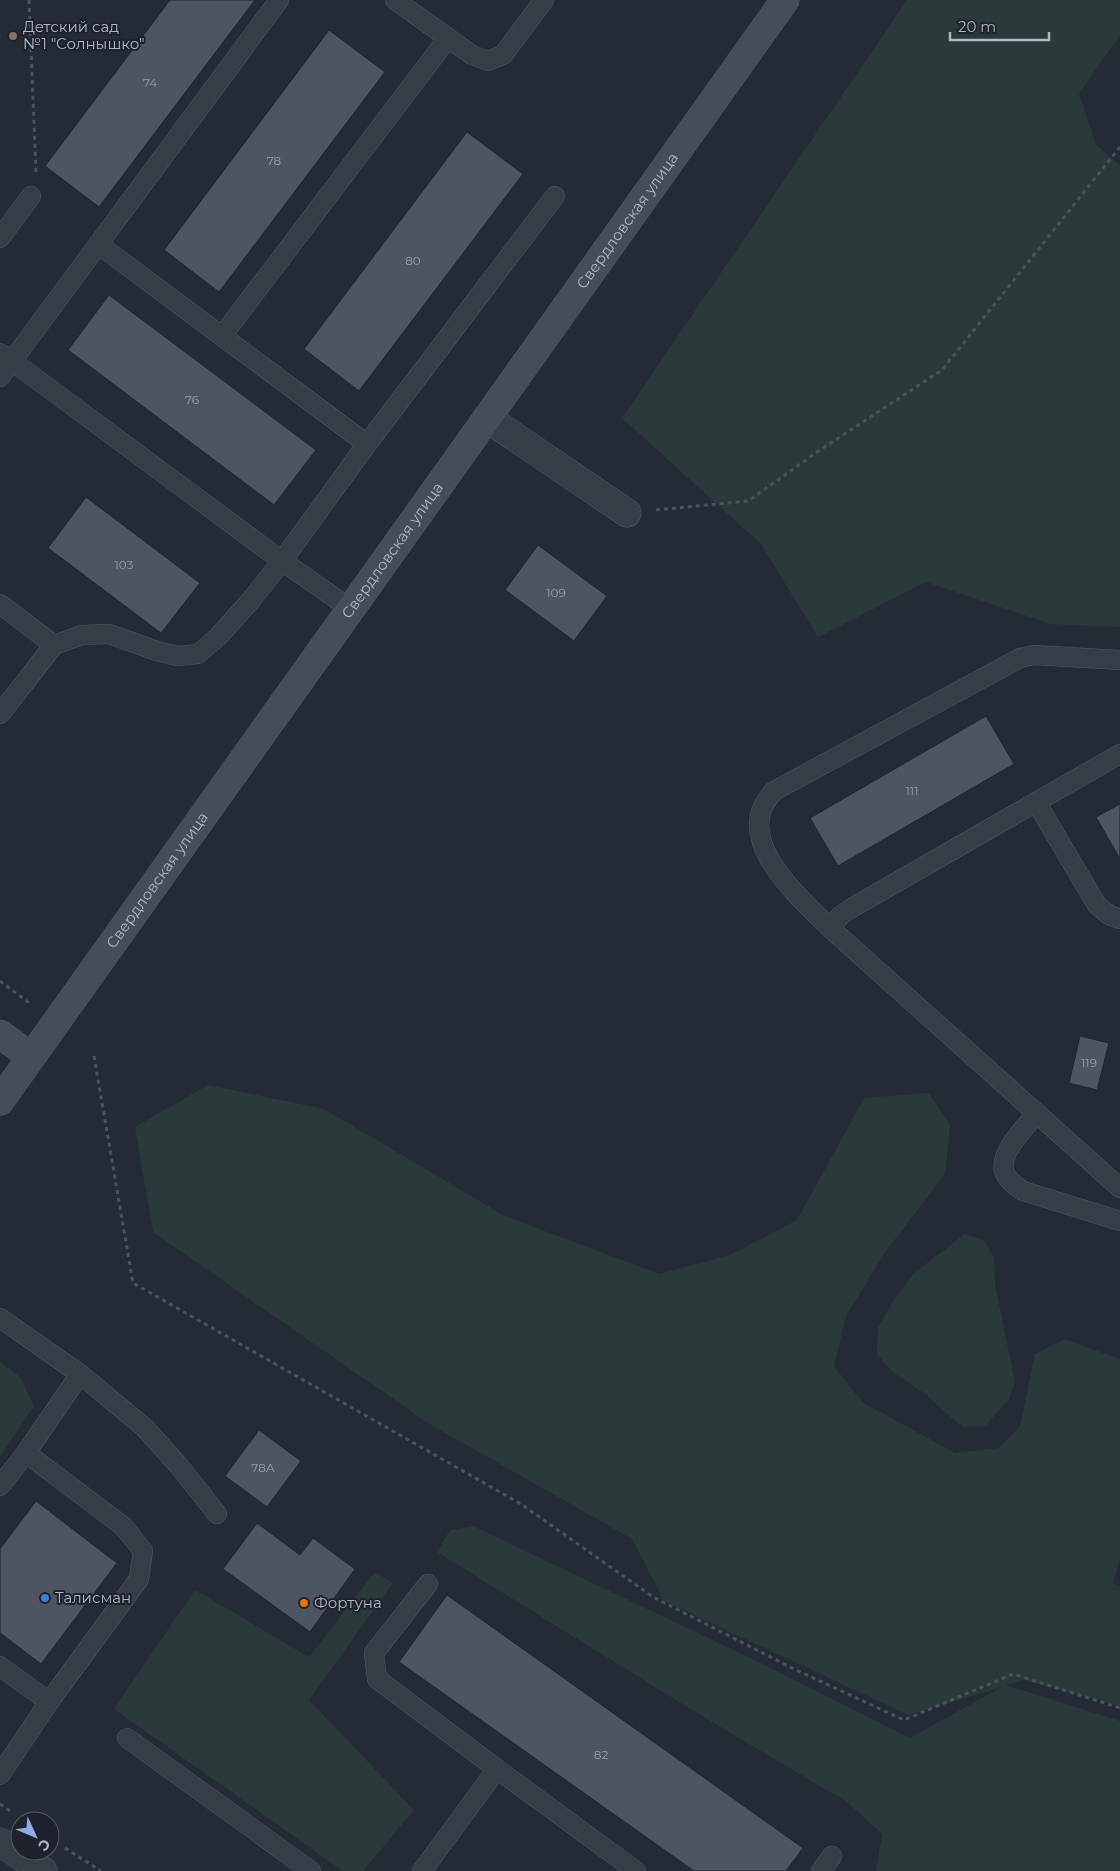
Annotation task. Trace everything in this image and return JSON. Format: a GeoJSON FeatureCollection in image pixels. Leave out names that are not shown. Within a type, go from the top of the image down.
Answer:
{"type":"FeatureCollection","features":[{"type":"Feature","properties":{"kind":"main road","name":"Свердловская улица"},"geometry":{"type":"LineString","coordinates":[[0,1101],[785,0]]}},
{"type":"Feature","properties":{"kind":"main road"},"geometry":{"type":"LineString","coordinates":[[0,1034],[32,1057]]}},
{"type":"Feature","properties":{"kind":"street"},"geometry":{"type":"LineString","coordinates":[[488,418],[627,513]]}},
{"type":"Feature","properties":{"kind":"street"},"geometry":{"type":"LineString","coordinates":[[0,1842],[43,1871]]}},
{"type":"Feature","properties":{"kind":"lane"},"geometry":{"type":"LineString","coordinates":[[0,377],[6,357],[98,244],[279,0]]}},
{"type":"Feature","properties":{"kind":"lane"},"geometry":{"type":"LineString","coordinates":[[395,0],[472,55],[488,62],[503,55],[544,0]]}},
{"type":"Feature","properties":{"kind":"lane"},"geometry":{"type":"LineString","coordinates":[[222,336],[448,38]]}},
{"type":"Feature","properties":{"kind":"lane"},"geometry":{"type":"LineString","coordinates":[[0,238],[31,196]]}},
{"type":"Feature","properties":{"kind":"lane"},"geometry":{"type":"LineString","coordinates":[[0,714],[54,646],[82,634],[109,634],[157,652],[177,656],[198,654],[218,637],[282,561],[555,196]]}},
{"type":"Feature","properties":{"kind":"lane"},"geometry":{"type":"LineString","coordinates":[[98,244],[368,444]]}},
{"type":"Feature","properties":{"kind":"lane"},"geometry":{"type":"LineString","coordinates":[[6,357],[282,561],[351,608]]}},
{"type":"Feature","properties":{"kind":"lane"},"geometry":{"type":"LineString","coordinates":[[0,604],[54,646]]}},
{"type":"Feature","properties":{"kind":"lane"},"geometry":{"type":"LineString","coordinates":[[1120,660],[1034,655],[1020,658],[774,791],[766,800],[760,814],[758,828],[764,850],[774,866],[796,894],[830,928],[1120,1188]]}},
{"type":"Feature","properties":{"kind":"lane"},"geometry":{"type":"LineString","coordinates":[[830,928],[850,909],[1120,754]]}},
{"type":"Feature","properties":{"kind":"lane"},"geometry":{"type":"LineString","coordinates":[[1036,802],[1097,905],[1109,916],[1120,919]]}},
{"type":"Feature","properties":{"kind":"lane"},"geometry":{"type":"LineString","coordinates":[[1037,1113],[1009,1148],[1005,1158],[1004,1170],[1012,1182],[1023,1191],[1120,1221]]}},
{"type":"Feature","properties":{"kind":"lane"},"geometry":{"type":"LineString","coordinates":[[0,1318],[80,1374],[145,1428],[179,1466],[217,1514]]}},
{"type":"Feature","properties":{"kind":"lane"},"geometry":{"type":"LineString","coordinates":[[0,1486],[26,1453],[80,1374]]}},
{"type":"Feature","properties":{"kind":"lane"},"geometry":{"type":"LineString","coordinates":[[0,1775],[139,1579],[143,1551],[123,1526],[26,1453]]}},
{"type":"Feature","properties":{"kind":"lane"},"geometry":{"type":"LineString","coordinates":[[428,1584],[374,1653],[377,1679],[636,1871]]}},
{"type":"Feature","properties":{"kind":"lane"},"geometry":{"type":"LineString","coordinates":[[0,1666],[50,1702]]}},
{"type":"Feature","properties":{"kind":"lane"},"geometry":{"type":"LineString","coordinates":[[127,1738],[311,1871]]}},
{"type":"Feature","properties":{"kind":"lane"},"geometry":{"type":"LineString","coordinates":[[422,1871],[497,1769]]}},
{"type":"Feature","properties":{"kind":"path"},"geometry":{"type":"LineString","coordinates":[[29,0],[36,173]]}},
{"type":"Feature","properties":{"kind":"path"},"geometry":{"type":"LineString","coordinates":[[627,513],[748,501],[823,448],[942,370],[1120,147]]}},
{"type":"Feature","properties":{"kind":"path"},"geometry":{"type":"LineString","coordinates":[[0,981],[34,1006]]}},
{"type":"Feature","properties":{"kind":"path"},"geometry":{"type":"LineString","coordinates":[[94,1056],[133,1283],[521,1504],[653,1597],[796,1670],[904,1720],[1014,1674],[1120,1708]]}},
{"type":"Feature","properties":{"kind":"path"},"geometry":{"type":"LineString","coordinates":[[64,1847],[100,1871]]}},
{"type":"Feature","properties":{"kind":"shaded area"},"geometry":{"type":"Polygon","coordinates":[[[907,0],[1120,0],[1120,35],[1079,94],[1096,145],[1120,165],[1120,627],[1051,624],[926,582],[818,637],[761,544],[622,418],[907,0]]]}},
{"type":"Feature","properties":{"kind":"shaded area"},"geometry":{"type":"Polygon","coordinates":[[[208,1085],[324,1109],[505,1216],[659,1274],[730,1255],[797,1220],[864,1098],[929,1093],[950,1125],[945,1174],[886,1251],[846,1316],[834,1366],[862,1402],[955,1453],[999,1448],[1020,1426],[1035,1354],[1064,1339],[1120,1359],[1120,1559],[1113,1584],[1120,1587],[1120,1706],[1024,1680],[1006,1685],[1120,1721],[1120,1871],[876,1871],[882,1834],[847,1802],[697,1713],[437,1552],[450,1530],[473,1526],[763,1664],[910,1738],[1002,1687],[908,1715],[664,1601],[632,1539],[428,1423],[153,1232],[135,1127],[208,1085]]]}},
{"type":"Feature","properties":{"kind":"shaded area"},"geometry":{"type":"Polygon","coordinates":[[[965,1234],[983,1240],[994,1257],[995,1285],[1015,1382],[1009,1399],[986,1425],[964,1427],[927,1395],[891,1371],[877,1354],[878,1327],[894,1300],[914,1273],[965,1234]]]}},
{"type":"Feature","properties":{"kind":"shaded area"},"geometry":{"type":"Polygon","coordinates":[[[0,1362],[20,1377],[34,1406],[0,1457],[0,1362]]]}},
{"type":"Feature","properties":{"kind":"shaded area"},"geometry":{"type":"Polygon","coordinates":[[[375,1572],[393,1583],[309,1700],[414,1810],[363,1871],[343,1871],[114,1709],[195,1590],[309,1657],[375,1572]]]}},
{"type":"Feature","properties":{"kind":"building"},"geometry":{"type":"Polygon","coordinates":[[[170,0],[255,0],[99,207],[45,166],[170,0]]]}},
{"type":"Feature","properties":{"kind":"building"},"geometry":{"type":"Polygon","coordinates":[[[329,30],[385,72],[219,292],[164,250],[329,30]]]}},
{"type":"Feature","properties":{"kind":"building"},"geometry":{"type":"Polygon","coordinates":[[[467,132],[523,174],[359,391],[304,349],[467,132]]]}},
{"type":"Feature","properties":{"kind":"building"},"geometry":{"type":"Polygon","coordinates":[[[109,295],[316,450],[274,505],[68,350],[109,295]]]}},
{"type":"Feature","properties":{"kind":"building"},"geometry":{"type":"Polygon","coordinates":[[[86,497],[200,583],[161,633],[48,548],[86,497]]]}},
{"type":"Feature","properties":{"kind":"building"},"geometry":{"type":"Polygon","coordinates":[[[538,545],[607,596],[574,641],[505,590],[538,545]]]}},
{"type":"Feature","properties":{"kind":"building"},"geometry":{"type":"Polygon","coordinates":[[[986,716],[1014,764],[838,866],[810,818],[986,716]]]}},
{"type":"Feature","properties":{"kind":"building"},"geometry":{"type":"Polygon","coordinates":[[[1120,804],[1120,859],[1096,817],[1120,804]]]}},
{"type":"Feature","properties":{"kind":"building"},"geometry":{"type":"Polygon","coordinates":[[[1080,1036],[1109,1043],[1097,1090],[1069,1083],[1080,1036]]]}},
{"type":"Feature","properties":{"kind":"building"},"geometry":{"type":"Polygon","coordinates":[[[259,1430],[301,1461],[267,1507],[225,1476],[259,1430]]]}},
{"type":"Feature","properties":{"kind":"building","name":"Талисман"},"geometry":{"type":"Polygon","coordinates":[[[36,1501],[117,1563],[41,1664],[0,1633],[0,1549],[36,1501]]]}},
{"type":"Feature","properties":{"kind":"building"},"geometry":{"type":"Polygon","coordinates":[[[257,1523],[300,1555],[313,1538],[355,1569],[310,1632],[223,1569],[257,1523]]]}},
{"type":"Feature","properties":{"kind":"building"},"geometry":{"type":"Polygon","coordinates":[[[447,1595],[803,1848],[786,1871],[694,1871],[399,1662],[447,1595]]]}},
{"type":"Feature","properties":{"kind":"place","name":"Детский сад №1 \"Солнышко\""},"geometry":{"type":"Point","coordinates":[13,36]}},
{"type":"Feature","properties":{"kind":"place","name":"Талисман"},"geometry":{"type":"Point","coordinates":[45,1598]}},
{"type":"Feature","properties":{"kind":"place","name":"Фортуна"},"geometry":{"type":"Point","coordinates":[304,1603]}}]}
